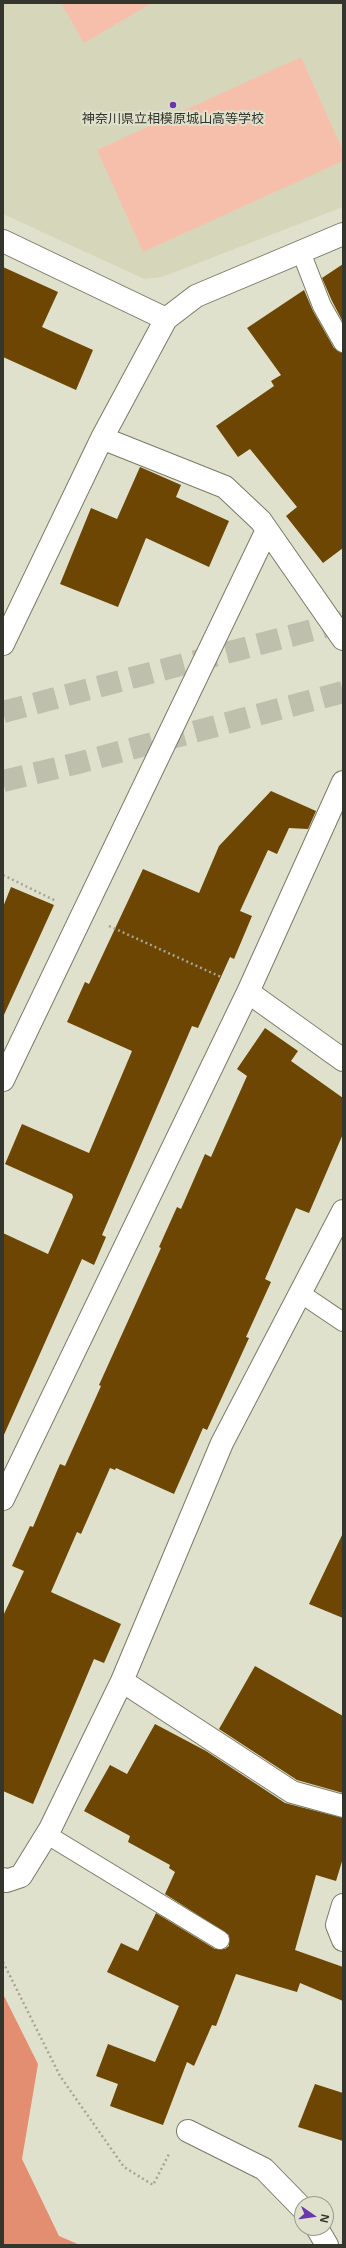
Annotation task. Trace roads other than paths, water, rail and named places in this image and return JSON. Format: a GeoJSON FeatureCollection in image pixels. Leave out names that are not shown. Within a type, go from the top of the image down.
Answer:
{"type":"FeatureCollection","features":[{"type":"Feature","properties":{"kind":"street"},"geometry":{"type":"LineString","coordinates":[[3,644],[102,438],[166,319],[196,296],[343,234]]}},
{"type":"Feature","properties":{"kind":"street"},"geometry":{"type":"LineString","coordinates":[[3,241],[166,319]]}},
{"type":"Feature","properties":{"kind":"street"},"geometry":{"type":"LineString","coordinates":[[102,438],[225,487],[261,521],[343,639]]}},
{"type":"Feature","properties":{"kind":"street"},"geometry":{"type":"LineString","coordinates":[[3,1080],[267,530]]}},
{"type":"Feature","properties":{"kind":"street"},"geometry":{"type":"LineString","coordinates":[[3,1499],[248,992],[343,782]]}},
{"type":"Feature","properties":{"kind":"street"},"geometry":{"type":"LineString","coordinates":[[248,992],[343,1060]]}},
{"type":"Feature","properties":{"kind":"street"},"geometry":{"type":"LineString","coordinates":[[3,1879],[6,1881],[21,1876],[46,1834],[122,1681],[222,1443],[343,1211]]}},
{"type":"Feature","properties":{"kind":"street"},"geometry":{"type":"LineString","coordinates":[[122,1681],[292,1792],[343,1806]]}},
{"type":"Feature","properties":{"kind":"street"},"geometry":{"type":"LineString","coordinates":[[343,1906],[337,1925],[343,1940]]}},
{"type":"Feature","properties":{"kind":"street"},"geometry":{"type":"LineString","coordinates":[[188,2132],[264,2169],[294,2200]]}},
{"type":"Feature","properties":{"kind":"street"},"geometry":{"type":"LineString","coordinates":[[322,2236],[327,2245]]}},
{"type":"Feature","properties":{"kind":"lane"},"geometry":{"type":"LineString","coordinates":[[301,252],[322,306],[342,338]]}},
{"type":"Feature","properties":{"kind":"lane"},"geometry":{"type":"LineString","coordinates":[[300,1293],[343,1322]]}},
{"type":"Feature","properties":{"kind":"lane"},"geometry":{"type":"LineString","coordinates":[[46,1834],[220,1940]]}},
{"type":"Feature","properties":{"kind":"tunnel"},"geometry":{"type":"LineString","coordinates":[[3,712],[343,622]]}},
{"type":"Feature","properties":{"kind":"tunnel"},"geometry":{"type":"LineString","coordinates":[[3,781],[78,763],[343,692]]}},
{"type":"Feature","properties":{"kind":"place","name":"神奈川県立相模原城山高等学校"},"geometry":{"type":"Point","coordinates":[173,105]}}]}
